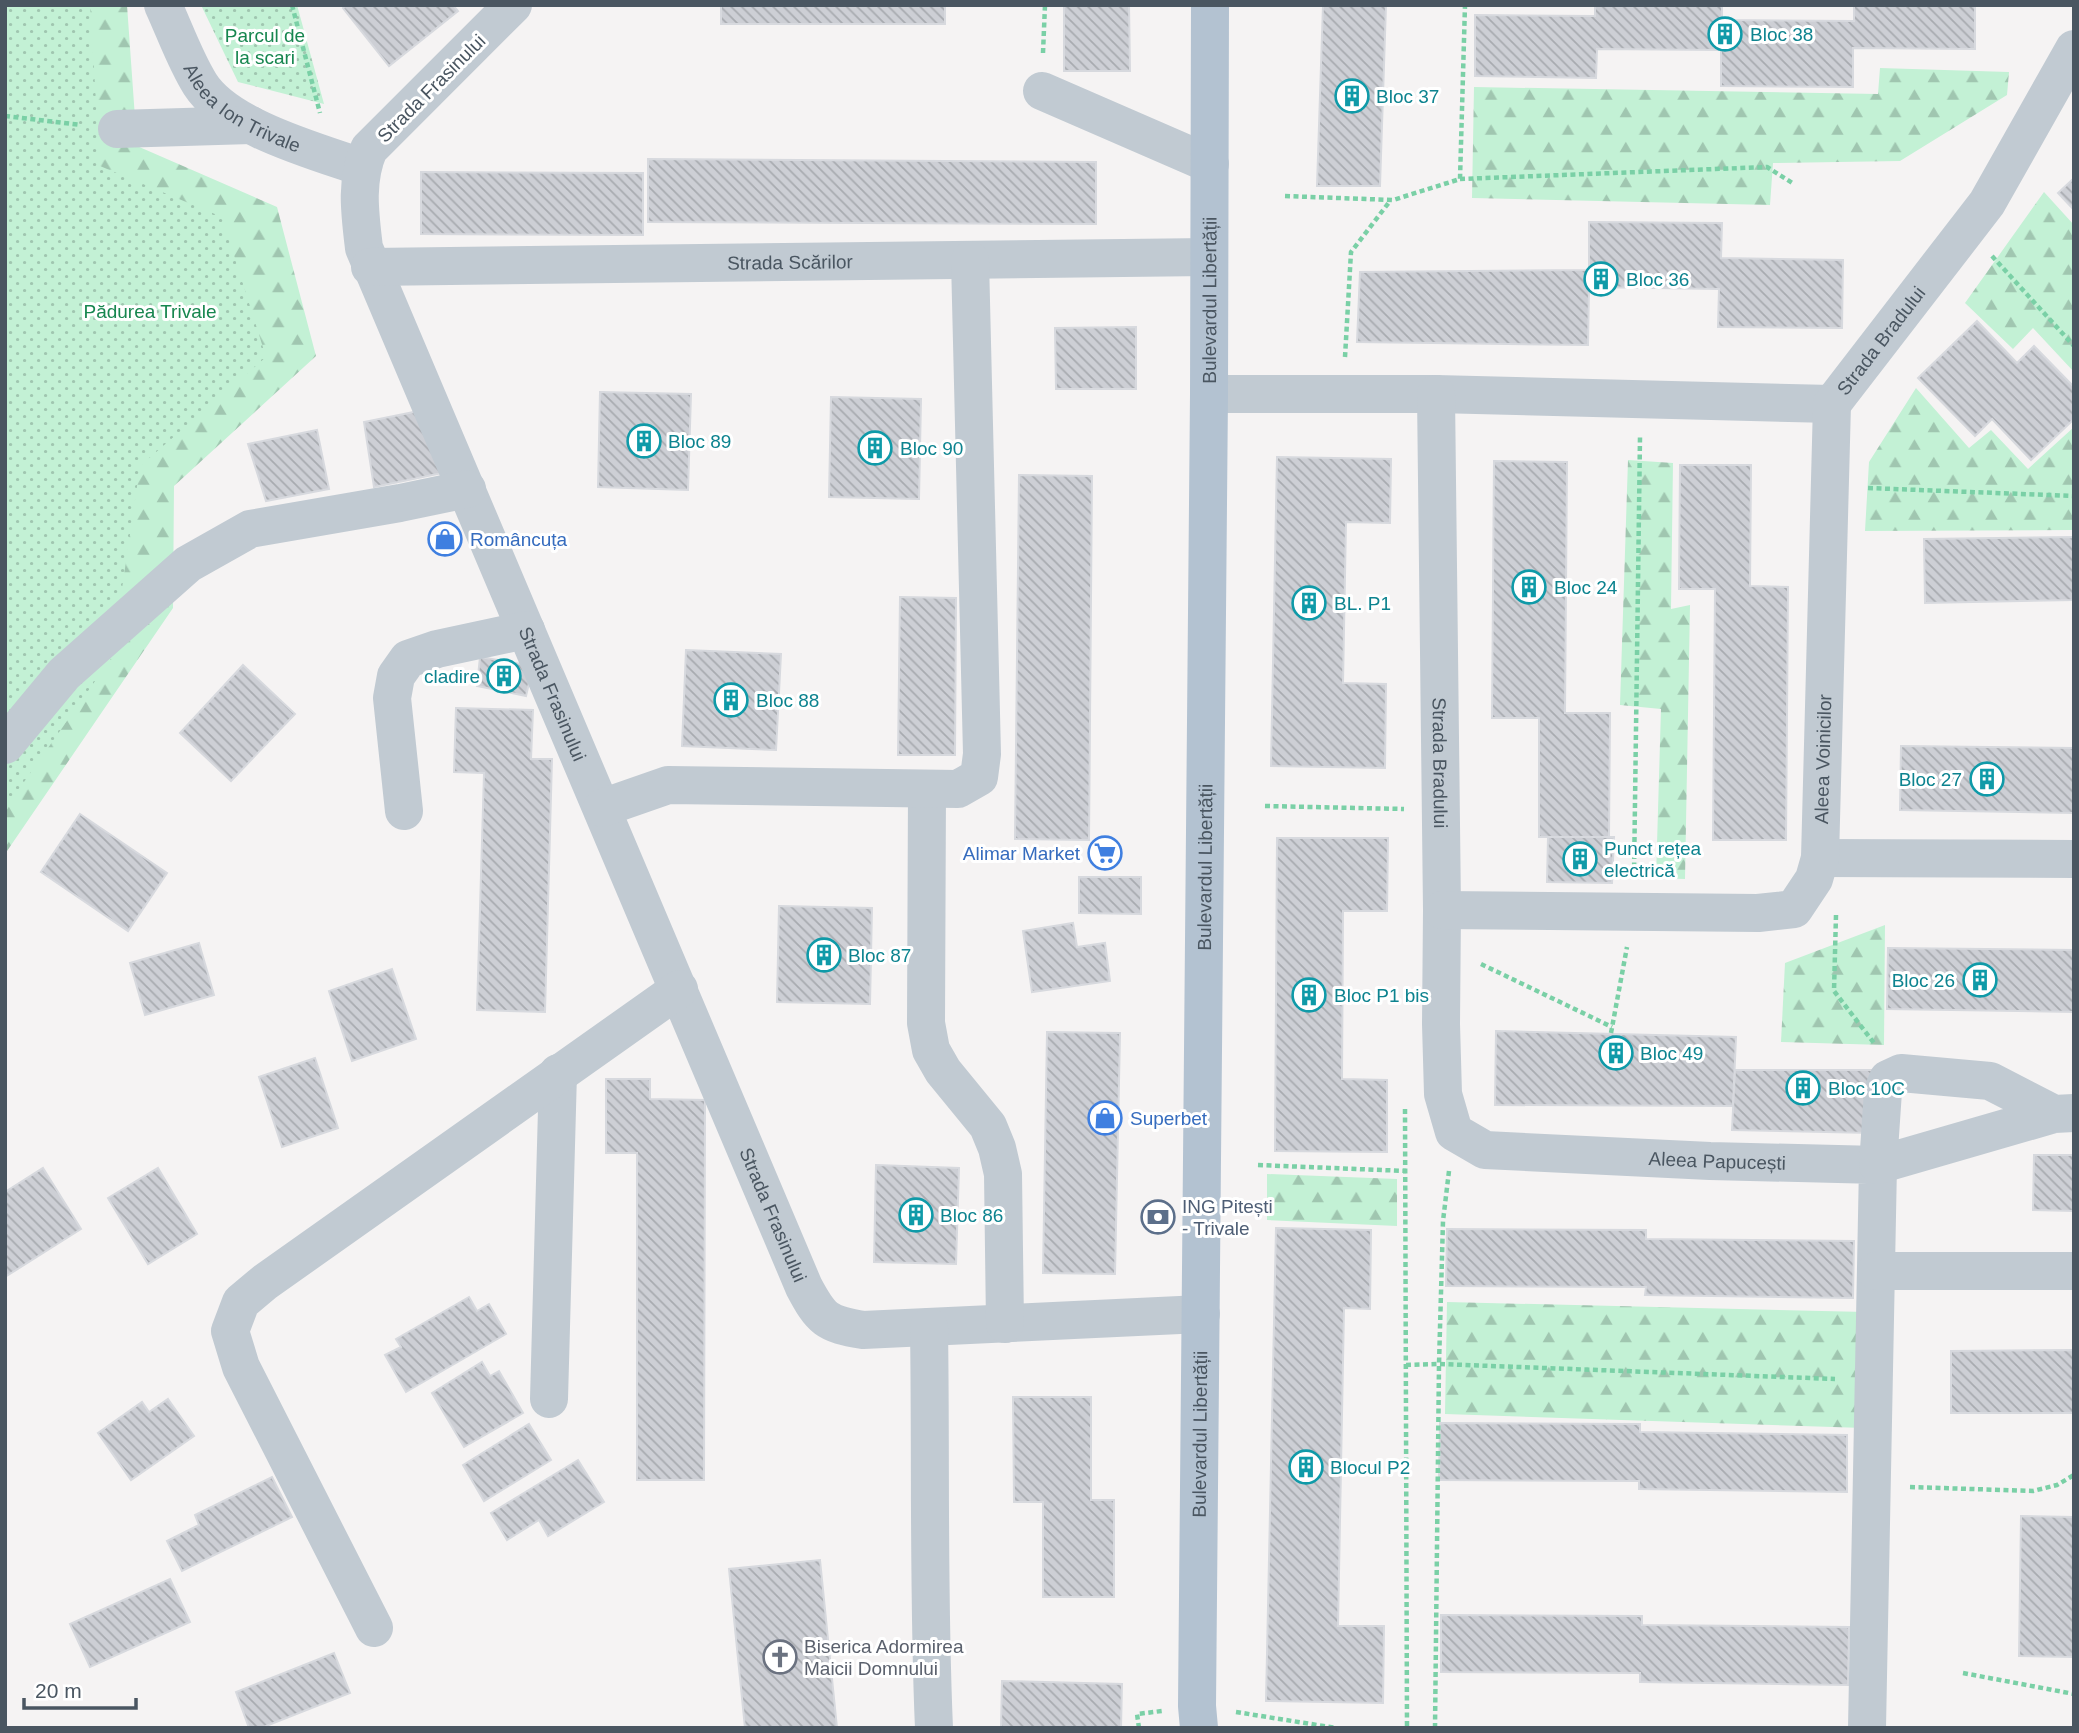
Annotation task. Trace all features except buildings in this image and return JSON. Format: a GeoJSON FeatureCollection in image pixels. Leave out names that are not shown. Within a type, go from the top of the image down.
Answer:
{"type":"FeatureCollection","features":[{"type":"Feature","properties":{"kind":"main road","name":"Bulevardul Libertății"},"geometry":{"type":"LineString","coordinates":[[1199,1728],[1197,1706],[1210,5]]}},
{"type":"Feature","properties":{"kind":"street","name":"Aleea Ion Trivale"},"geometry":{"type":"LineString","coordinates":[[163,5],[201,86],[236,118],[346,162]]}},
{"type":"Feature","properties":{"kind":"street","name":"Strada Frasinului"},"geometry":{"type":"LineString","coordinates":[[513,5],[369,149],[346,162],[359,202],[364,248],[804,1287],[818,1312],[837,1326],[863,1330],[1201,1314]]}},
{"type":"Feature","properties":{"kind":"street","name":"Strada Bradului"},"geometry":{"type":"LineString","coordinates":[[1209,394],[1436,394],[1832,404],[1987,203],[2074,49]]}},
{"type":"Feature","properties":{"kind":"street"},"geometry":{"type":"LineString","coordinates":[[1042,91],[1210,164]]}},
{"type":"Feature","properties":{"kind":"street"},"geometry":{"type":"LineString","coordinates":[[117,129],[251,125]]}},
{"type":"Feature","properties":{"kind":"street","name":"Strada Scărilor"},"geometry":{"type":"LineString","coordinates":[[370,267],[1209,257]]}},
{"type":"Feature","properties":{"kind":"street"},"geometry":{"type":"LineString","coordinates":[[602,808],[668,785],[958,789],[979,777],[982,754],[970,260]]}},
{"type":"Feature","properties":{"kind":"street","name":"Strada Bradului"},"geometry":{"type":"LineString","coordinates":[[1436,394],[1443,1094],[1454,1132]]}},
{"type":"Feature","properties":{"kind":"street","name":"Aleea Voinicilor"},"geometry":{"type":"LineString","coordinates":[[1820,858],[1832,404]]}},
{"type":"Feature","properties":{"kind":"street"},"geometry":{"type":"LineString","coordinates":[[5,745],[64,674],[188,564],[250,529],[467,489]]}},
{"type":"Feature","properties":{"kind":"street"},"geometry":{"type":"LineString","coordinates":[[404,811],[392,698],[396,676],[408,659],[437,649],[526,630]]}},
{"type":"Feature","properties":{"kind":"street"},"geometry":{"type":"LineString","coordinates":[[5,702],[64,674]]}},
{"type":"Feature","properties":{"kind":"street"},"geometry":{"type":"LineString","coordinates":[[927,789],[926,1023],[931,1050],[988,1126],[997,1147],[1003,1174],[1005,1324]]}},
{"type":"Feature","properties":{"kind":"street"},"geometry":{"type":"LineString","coordinates":[[1441,927],[1633,912],[1758,913],[1794,909],[1814,879],[1820,858],[2074,859]]}},
{"type":"Feature","properties":{"kind":"street"},"geometry":{"type":"LineString","coordinates":[[374,1628],[242,1367],[230,1331],[241,1302],[265,1282],[679,989]]}},
{"type":"Feature","properties":{"kind":"street"},"geometry":{"type":"LineString","coordinates":[[549,1399],[558,1073]]}},
{"type":"Feature","properties":{"kind":"street"},"geometry":{"type":"LineString","coordinates":[[1867,1728],[1878,1165],[1883,1091],[1888,1079],[1901,1073],[1990,1081],[2064,1113]]}},
{"type":"Feature","properties":{"kind":"street","name":"Aleea Papucești"},"geometry":{"type":"LineString","coordinates":[[1454,1132],[1485,1150],[1710,1161],[1878,1165],[2064,1113]]}},
{"type":"Feature","properties":{"kind":"street"},"geometry":{"type":"LineString","coordinates":[[1876,1271],[2074,1271]]}},
{"type":"Feature","properties":{"kind":"street"},"geometry":{"type":"LineString","coordinates":[[929,1327],[931,1666],[934,1728]]}},
{"type":"Feature","properties":{"kind":"path"},"geometry":{"type":"LineString","coordinates":[[292,5],[346,162]]}},
{"type":"Feature","properties":{"kind":"path"},"geometry":{"type":"LineString","coordinates":[[1042,91],[1045,5]]}},
{"type":"Feature","properties":{"kind":"path"},"geometry":{"type":"LineString","coordinates":[[1460,179],[1465,5]]}},
{"type":"Feature","properties":{"kind":"path"},"geometry":{"type":"LineString","coordinates":[[5,116],[117,129]]}},
{"type":"Feature","properties":{"kind":"path"},"geometry":{"type":"LineString","coordinates":[[1285,196],[1390,200],[1460,179],[1766,167],[1794,184]]}},
{"type":"Feature","properties":{"kind":"path"},"geometry":{"type":"LineString","coordinates":[[1343,394],[1351,252],[1390,200]]}},
{"type":"Feature","properties":{"kind":"path"},"geometry":{"type":"LineString","coordinates":[[1991,254],[2074,346]]}},
{"type":"Feature","properties":{"kind":"path"},"geometry":{"type":"LineString","coordinates":[[1441,927],[1612,1030],[1633,912],[1640,430]]}},
{"type":"Feature","properties":{"kind":"path"},"geometry":{"type":"LineString","coordinates":[[1865,488],[2074,496]]}},
{"type":"Feature","properties":{"kind":"path"},"geometry":{"type":"LineString","coordinates":[[1265,806],[1441,810]]}},
{"type":"Feature","properties":{"kind":"path"},"geometry":{"type":"LineString","coordinates":[[1838,920],[1834,991],[1897,1075]]}},
{"type":"Feature","properties":{"kind":"path"},"geometry":{"type":"LineString","coordinates":[[1405,1102],[1407,1728]]}},
{"type":"Feature","properties":{"kind":"path"},"geometry":{"type":"LineString","coordinates":[[1435,1728],[1443,1221],[1454,1132]]}},
{"type":"Feature","properties":{"kind":"path"},"geometry":{"type":"LineString","coordinates":[[1258,1165],[1406,1171]]}},
{"type":"Feature","properties":{"kind":"path"},"geometry":{"type":"LineString","coordinates":[[1406,1365],[1439,1364],[1874,1381]]}},
{"type":"Feature","properties":{"kind":"path"},"geometry":{"type":"LineString","coordinates":[[1872,1485],[2033,1491],[2057,1485],[2074,1475]]}},
{"type":"Feature","properties":{"kind":"path"},"geometry":{"type":"LineString","coordinates":[[1963,1673],[2074,1694]]}},
{"type":"Feature","properties":{"kind":"green space","name":"Pădurea Trivale"},"geometry":{"type":"Polygon","coordinates":[[[5,5],[127,5],[137,146],[277,207],[316,356],[174,486],[173,608],[5,854],[5,5]]]}},
{"type":"Feature","properties":{"kind":"green space","name":"Pădurea Trivale"},"geometry":{"type":"Polygon","coordinates":[[[5,5],[90,5],[100,166],[222,217],[266,357],[140,466],[112,657],[5,809],[5,5]]]}},
{"type":"Feature","properties":{"kind":"green space","name":"Parcul de la scari"},"geometry":{"type":"Polygon","coordinates":[[[201,5],[297,5],[324,104],[238,82],[201,5]]]}},
{"type":"Feature","properties":{"kind":"green space"},"geometry":{"type":"Polygon","coordinates":[[[1880,68],[2009,72],[2007,95],[1900,161],[1773,163],[1770,205],[1472,198],[1474,87],[1878,94],[1880,68]]]}},
{"type":"Feature","properties":{"kind":"green space"},"geometry":{"type":"Polygon","coordinates":[[[2044,192],[2074,225],[2074,372],[2033,328],[2013,349],[1965,303],[2044,192]]]}},
{"type":"Feature","properties":{"kind":"green space"},"geometry":{"type":"Polygon","coordinates":[[[1916,388],[1969,448],[1991,430],[2028,469],[2074,427],[2074,530],[1865,531],[1869,462],[1916,388]]]}},
{"type":"Feature","properties":{"kind":"green space"},"geometry":{"type":"Polygon","coordinates":[[[1628,460],[1673,463],[1671,609],[1690,605],[1685,879],[1656,878],[1661,709],[1620,705],[1628,460]]]}},
{"type":"Feature","properties":{"kind":"green space"},"geometry":{"type":"Polygon","coordinates":[[[1885,925],[1884,1045],[1781,1042],[1785,963],[1885,925]]]}},
{"type":"Feature","properties":{"kind":"green space"},"geometry":{"type":"Polygon","coordinates":[[[1267,1174],[1397,1179],[1397,1226],[1267,1220],[1267,1174]]]}},
{"type":"Feature","properties":{"kind":"green space"},"geometry":{"type":"Polygon","coordinates":[[[1447,1302],[1866,1312],[1864,1428],[1445,1414],[1447,1302]]]}},
{"type":"Feature","properties":{"kind":"place","name":"Bloc 38"},"geometry":{"type":"Point","coordinates":[1725,34]}},
{"type":"Feature","properties":{"kind":"place","name":"Bloc 37"},"geometry":{"type":"Point","coordinates":[1352,96]}},
{"type":"Feature","properties":{"kind":"place","name":"Bloc 36"},"geometry":{"type":"Point","coordinates":[1601,279]}},
{"type":"Feature","properties":{"kind":"place","name":"Bloc 89"},"geometry":{"type":"Point","coordinates":[644,441]}},
{"type":"Feature","properties":{"kind":"place","name":"Bloc 90"},"geometry":{"type":"Point","coordinates":[875,448]}},
{"type":"Feature","properties":{"kind":"place","name":"Româncuța"},"geometry":{"type":"Point","coordinates":[445,539]}},
{"type":"Feature","properties":{"kind":"place","name":"Bloc 24"},"geometry":{"type":"Point","coordinates":[1529,587]}},
{"type":"Feature","properties":{"kind":"place","name":"BL. P1"},"geometry":{"type":"Point","coordinates":[1309,603]}},
{"type":"Feature","properties":{"kind":"place","name":"cladire"},"geometry":{"type":"Point","coordinates":[504,676]}},
{"type":"Feature","properties":{"kind":"place","name":"Bloc 88"},"geometry":{"type":"Point","coordinates":[731,700]}},
{"type":"Feature","properties":{"kind":"place","name":"Bloc 27"},"geometry":{"type":"Point","coordinates":[1987,779]}},
{"type":"Feature","properties":{"kind":"place","name":"Alimar Market"},"geometry":{"type":"Point","coordinates":[1105,853]}},
{"type":"Feature","properties":{"kind":"place","name":"Punct rețea electrică"},"geometry":{"type":"Point","coordinates":[1580,859]}},
{"type":"Feature","properties":{"kind":"place","name":"Bloc 87"},"geometry":{"type":"Point","coordinates":[824,955]}},
{"type":"Feature","properties":{"kind":"place","name":"Bloc 26"},"geometry":{"type":"Point","coordinates":[1980,980]}},
{"type":"Feature","properties":{"kind":"place","name":"Bloc P1 bis"},"geometry":{"type":"Point","coordinates":[1309,995]}},
{"type":"Feature","properties":{"kind":"place","name":"Bloc 49"},"geometry":{"type":"Point","coordinates":[1616,1053]}},
{"type":"Feature","properties":{"kind":"place","name":"Bloc 10C"},"geometry":{"type":"Point","coordinates":[1803,1088]}},
{"type":"Feature","properties":{"kind":"place","name":"Superbet"},"geometry":{"type":"Point","coordinates":[1105,1118]}},
{"type":"Feature","properties":{"kind":"place","name":"Bloc 86"},"geometry":{"type":"Point","coordinates":[916,1215]}},
{"type":"Feature","properties":{"kind":"place","name":"ING Pitești - Trivale"},"geometry":{"type":"Point","coordinates":[1158,1217]}},
{"type":"Feature","properties":{"kind":"place","name":"Blocul P2"},"geometry":{"type":"Point","coordinates":[1306,1467]}},
{"type":"Feature","properties":{"kind":"place","name":"Biserica Adormirea Maicii Domnului"},"geometry":{"type":"Point","coordinates":[780,1657]}}]}
